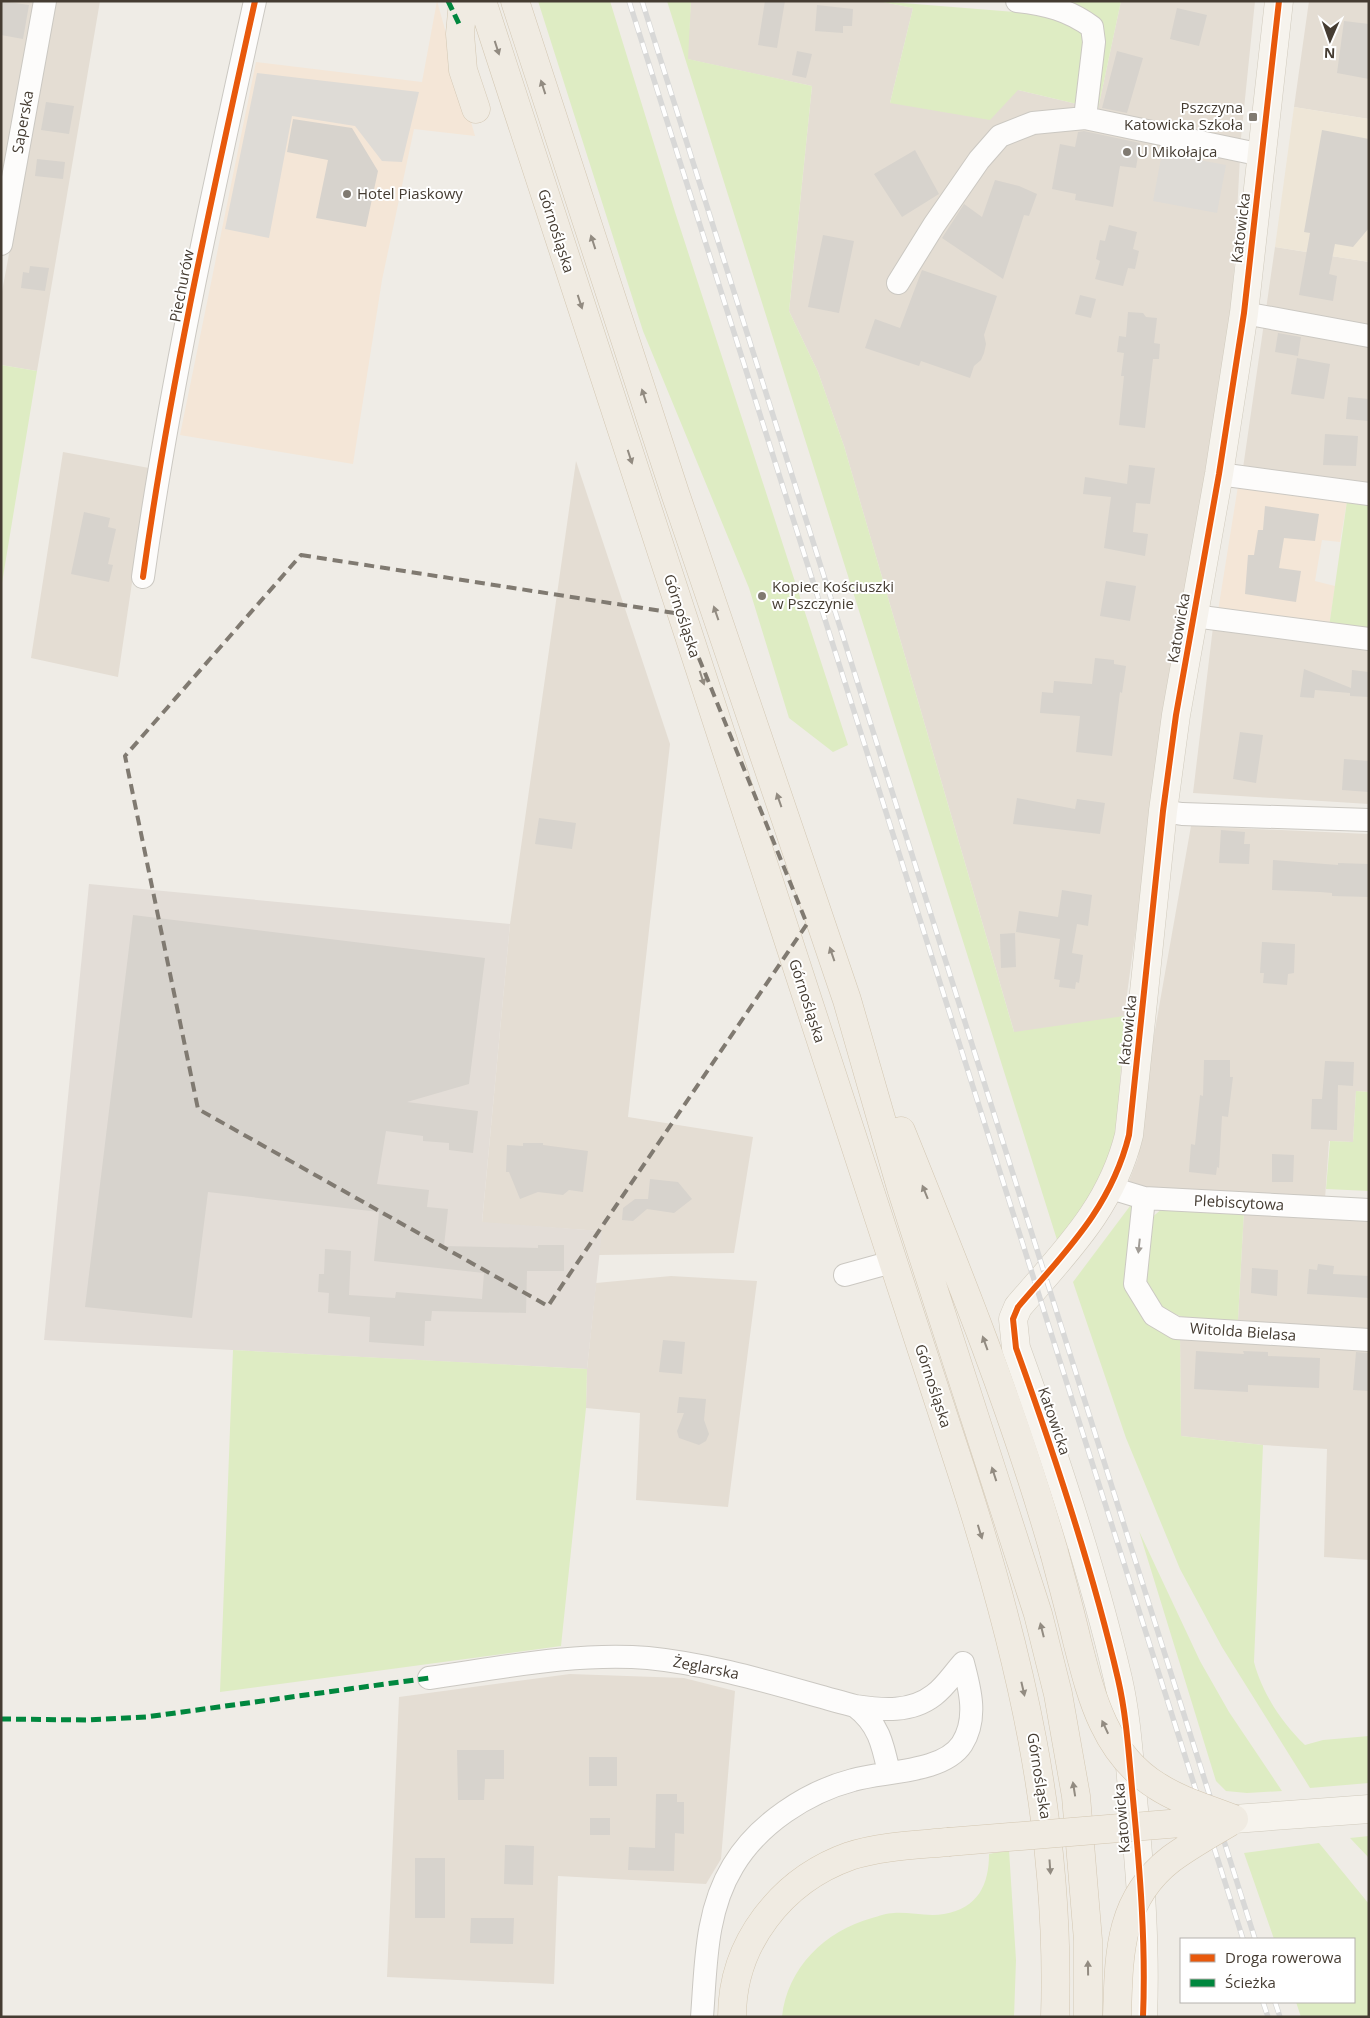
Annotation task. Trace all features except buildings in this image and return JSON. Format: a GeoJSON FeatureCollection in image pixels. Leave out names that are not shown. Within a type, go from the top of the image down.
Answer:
{"type":"FeatureCollection","features":[{"type":"Feature","properties":{"kind":"main road"},"geometry":{"type":"LineString","coordinates":[[463,1],[460,34],[462,70],[476,109]]}},
{"type":"Feature","properties":{"kind":"main road","name":"Górnośląska"},"geometry":{"type":"LineString","coordinates":[[482,1],[984,1543],[1026,1700],[1048,1833],[1055,1935],[1054,2012]]}},
{"type":"Feature","properties":{"kind":"main road","name":"Górnośląska"},"geometry":{"type":"LineString","coordinates":[[515,1],[672,483],[847,1000],[901,1188],[1038,1614],[1058,1694],[1076,1796],[1088,1940],[1088,2017]]}},
{"type":"Feature","properties":{"kind":"main road"},"geometry":{"type":"LineString","coordinates":[[847,1000],[965,1286],[1002,1389],[1044,1517],[1089,1684],[1106,1730],[1131,1766],[1157,1786],[1234,1819]]}},
{"type":"Feature","properties":{"kind":"main road"},"geometry":{"type":"LineString","coordinates":[[732,2017],[738,1975],[752,1939],[773,1907],[794,1887],[821,1870],[852,1856],[885,1848],[1234,1819]]}},
{"type":"Feature","properties":{"kind":"main road"},"geometry":{"type":"LineString","coordinates":[[1117,2017],[1120,1952],[1127,1919],[1140,1893],[1154,1876],[1172,1860],[1234,1819]]}},
{"type":"Feature","properties":{"kind":"street","name":"Saperska"},"geometry":{"type":"LineString","coordinates":[[1,244],[45,1]]}},
{"type":"Feature","properties":{"kind":"street","name":"Piechurów"},"geometry":{"type":"LineString","coordinates":[[142,577],[158,465],[234,93],[256,1]]}},
{"type":"Feature","properties":{"kind":"street","name":"Katowicka"},"geometry":{"type":"LineString","coordinates":[[1143,2017],[1145,1966],[1142,1906],[1136,1821],[1123,1704],[1080,1538],[1016,1348],[1013,1328],[1014,1313],[1078,1236],[1111,1188],[1123,1158],[1129,1135],[1163,811],[1176,715],[1219,474],[1244,313],[1279,1]]}},
{"type":"Feature","properties":{"kind":"street"},"geometry":{"type":"LineString","coordinates":[[1024,2],[1047,4],[1077,16],[1092,27],[1094,42],[1085,118]]}},
{"type":"Feature","properties":{"kind":"street"},"geometry":{"type":"LineString","coordinates":[[898,283],[934,225],[980,160],[1000,136],[1033,123],[1085,118],[1262,155]]}},
{"type":"Feature","properties":{"kind":"street"},"geometry":{"type":"LineString","coordinates":[[1244,313],[1369,336]]}},
{"type":"Feature","properties":{"kind":"street"},"geometry":{"type":"LineString","coordinates":[[1219,474],[1369,494]]}},
{"type":"Feature","properties":{"kind":"street"},"geometry":{"type":"LineString","coordinates":[[1194,616],[1369,639]]}},
{"type":"Feature","properties":{"kind":"street"},"geometry":{"type":"LineString","coordinates":[[1163,811],[1182,814],[1369,820]]}},
{"type":"Feature","properties":{"kind":"street","name":"Plebiscytowa"},"geometry":{"type":"LineString","coordinates":[[1111,1188],[1144,1198],[1369,1210]]}},
{"type":"Feature","properties":{"kind":"street","name":"Witolda Bielasa"},"geometry":{"type":"LineString","coordinates":[[1144,1198],[1135,1284],[1154,1316],[1176,1328],[1369,1340]]}},
{"type":"Feature","properties":{"kind":"street"},"geometry":{"type":"LineString","coordinates":[[845,1274],[892,1262]]}},
{"type":"Feature","properties":{"kind":"street","name":"Żeglarska"},"geometry":{"type":"LineString","coordinates":[[428,1678],[554,1661],[646,1658],[694,1664],[856,1706],[882,1710],[902,1709],[935,1695],[963,1663],[972,1710],[970,1726],[962,1744],[943,1760],[917,1768],[889,1773]]}},
{"type":"Feature","properties":{"kind":"street"},"geometry":{"type":"LineString","coordinates":[[702,2017],[708,1930],[733,1866],[752,1843],[783,1813],[812,1794],[853,1780],[889,1773],[882,1739],[869,1716],[856,1706]]}},
{"type":"Feature","properties":{"kind":"street"},"geometry":{"type":"LineString","coordinates":[[1234,1819],[1369,1809]]}},
{"type":"Feature","properties":{"kind":"highlighted area"},"geometry":{"type":"Polygon","coordinates":[[[301,555],[681,614],[807,924],[548,1306],[198,1109],[125,756],[301,555]]]}},
{"type":"Feature","properties":{"kind":"shaded area"},"geometry":{"type":"Polygon","coordinates":[[[1,1],[36,1],[1,199],[1,1]]]}},
{"type":"Feature","properties":{"kind":"shaded area"},"geometry":{"type":"Polygon","coordinates":[[[56,1],[100,1],[37,371],[1,365],[1,297],[56,1]]]}},
{"type":"Feature","properties":{"kind":"shaded area"},"geometry":{"type":"Polygon","coordinates":[[[437,1],[475,136],[414,129],[382,280],[353,464],[180,435],[256,62],[422,82],[437,1]]]}},
{"type":"Feature","properties":{"kind":"shaded area"},"geometry":{"type":"Polygon","coordinates":[[[691,1],[878,1],[913,8],[890,103],[1018,90],[1098,109],[1121,1],[1255,1],[1241,138],[1231,327],[1156,782],[1124,1016],[1115,1158],[1073,1235],[844,446],[818,372],[789,311],[812,86],[687,59],[691,1]]]}},
{"type":"Feature","properties":{"kind":"shaded area"},"geometry":{"type":"Polygon","coordinates":[[[1309,1],[1369,1],[1369,119],[1294,107],[1309,1]]]}},
{"type":"Feature","properties":{"kind":"shaded area"},"geometry":{"type":"Polygon","coordinates":[[[257,73],[419,92],[402,162],[382,161],[355,126],[292,116],[269,238],[225,229],[257,73]]]}},
{"type":"Feature","properties":{"kind":"shaded area"},"geometry":{"type":"Polygon","coordinates":[[[1294,107],[1369,119],[1369,262],[1275,247],[1294,107]]]}},
{"type":"Feature","properties":{"kind":"shaded area"},"geometry":{"type":"Polygon","coordinates":[[[1162,153],[1226,165],[1217,213],[1153,201],[1162,153]]]}},
{"type":"Feature","properties":{"kind":"shaded area"},"geometry":{"type":"Polygon","coordinates":[[[1275,247],[1369,262],[1369,484],[1243,468],[1275,247]]]}},
{"type":"Feature","properties":{"kind":"shaded area"},"geometry":{"type":"Polygon","coordinates":[[[63,452],[149,468],[118,677],[31,658],[63,452]]]}},
{"type":"Feature","properties":{"kind":"shaded area"},"geometry":{"type":"Polygon","coordinates":[[[576,461],[670,744],[628,1117],[753,1137],[734,1253],[599,1255],[601,1231],[482,1223],[510,924],[576,461]]]}},
{"type":"Feature","properties":{"kind":"shaded area"},"geometry":{"type":"Polygon","coordinates":[[[1238,486],[1347,501],[1340,542],[1322,540],[1315,581],[1335,586],[1329,627],[1218,611],[1238,486]]]}},
{"type":"Feature","properties":{"kind":"shaded area"},"geometry":{"type":"Polygon","coordinates":[[[1213,627],[1369,645],[1369,804],[1193,793],[1213,627]]]}},
{"type":"Feature","properties":{"kind":"shaded area"},"geometry":{"type":"Polygon","coordinates":[[[1191,826],[1369,834],[1369,1092],[1356,1091],[1353,1142],[1329,1141],[1325,1199],[1127,1186],[1138,1158],[1153,1041],[1191,826]]]}},
{"type":"Feature","properties":{"kind":"shaded area"},"geometry":{"type":"Polygon","coordinates":[[[89,884],[510,924],[482,1222],[602,1231],[587,1369],[44,1340],[89,884]]]}},
{"type":"Feature","properties":{"kind":"shaded area"},"geometry":{"type":"Polygon","coordinates":[[[1244,1210],[1369,1217],[1369,1331],[1238,1320],[1244,1210]]]}},
{"type":"Feature","properties":{"kind":"shaded area"},"geometry":{"type":"Polygon","coordinates":[[[671,1276],[757,1281],[728,1507],[636,1500],[640,1413],[586,1408],[587,1369],[596,1283],[671,1276]]]}},
{"type":"Feature","properties":{"kind":"shaded area"},"geometry":{"type":"Polygon","coordinates":[[[1180,1335],[1369,1347],[1369,1560],[1324,1557],[1327,1449],[1263,1445],[1181,1436],[1180,1335]]]}},
{"type":"Feature","properties":{"kind":"shaded area"},"geometry":{"type":"Polygon","coordinates":[[[570,1674],[684,1678],[735,1691],[721,1859],[706,1884],[558,1876],[554,1984],[387,1977],[399,1697],[570,1674]]]}},
{"type":"Feature","properties":{"kind":"green space"},"geometry":{"type":"Polygon","coordinates":[[[538,1],[610,1],[675,212],[848,745],[833,752],[789,718],[749,588],[643,331],[538,1]]]}},
{"type":"Feature","properties":{"kind":"green space"},"geometry":{"type":"Polygon","coordinates":[[[667,1],[691,1],[688,59],[812,86],[789,311],[818,372],[844,446],[1014,1032],[1124,1016],[1115,1158],[1100,1198],[1058,1243],[667,1]]]}},
{"type":"Feature","properties":{"kind":"green space"},"geometry":{"type":"Polygon","coordinates":[[[878,1],[1015,12],[1076,4],[1060,1],[1121,1],[1098,109],[1018,90],[990,120],[890,103],[913,8],[878,1]]]}},
{"type":"Feature","properties":{"kind":"green space"},"geometry":{"type":"Polygon","coordinates":[[[1,365],[37,371],[1,589],[1,365]]]}},
{"type":"Feature","properties":{"kind":"green space"},"geometry":{"type":"Polygon","coordinates":[[[1347,501],[1369,503],[1369,631],[1329,627],[1347,501]]]}},
{"type":"Feature","properties":{"kind":"green space"},"geometry":{"type":"Polygon","coordinates":[[[1356,1091],[1369,1092],[1369,1191],[1326,1189],[1330,1141],[1353,1142],[1356,1091]]]}},
{"type":"Feature","properties":{"kind":"green space"},"geometry":{"type":"Polygon","coordinates":[[[1130,1206],[1138,1206],[1130,1288],[1180,1335],[1181,1436],[1263,1445],[1254,1662],[1262,1685],[1288,1727],[1305,1745],[1323,1740],[1369,1736],[1369,1783],[1310,1788],[1222,1647],[1180,1569],[1126,1438],[1073,1282],[1130,1206]]]}},
{"type":"Feature","properties":{"kind":"green space"},"geometry":{"type":"Polygon","coordinates":[[[1164,1207],[1244,1210],[1238,1320],[1195,1319],[1172,1313],[1161,1306],[1141,1283],[1149,1220],[1164,1207]]]}},
{"type":"Feature","properties":{"kind":"green space"},"geometry":{"type":"Polygon","coordinates":[[[233,1350],[587,1369],[586,1408],[561,1646],[220,1692],[233,1350]]]}},
{"type":"Feature","properties":{"kind":"green space"},"geometry":{"type":"Polygon","coordinates":[[[1139,1531],[1200,1661],[1229,1712],[1282,1791],[1247,1793],[1226,1791],[1216,1781],[1139,1531]]]}},
{"type":"Feature","properties":{"kind":"green space"},"geometry":{"type":"Polygon","coordinates":[[[1369,1836],[1369,1858],[1350,1838],[1369,1836]]]}},
{"type":"Feature","properties":{"kind":"green space"},"geometry":{"type":"Polygon","coordinates":[[[1319,1843],[1369,1904],[1369,2017],[1301,2017],[1296,2003],[1355,2003],[1355,1938],[1274,1938],[1244,1853],[1319,1843]]]}},
{"type":"Feature","properties":{"kind":"green space"},"geometry":{"type":"Polygon","coordinates":[[[1009,1850],[1016,1960],[1014,2017],[782,2017],[785,1999],[800,1968],[824,1942],[855,1924],[891,1913],[938,1915],[956,1911],[973,1901],[984,1885],[987,1876],[989,1854],[1009,1850]]]}},
{"type":"Feature","properties":{"kind":"railway"},"geometry":{"type":"LineString","coordinates":[[629,1],[1243,1938]]}},
{"type":"Feature","properties":{"kind":"railway"},"geometry":{"type":"LineString","coordinates":[[642,1],[1255,1938]]}},
{"type":"Feature","properties":{"kind":"railway"},"geometry":{"type":"LineString","coordinates":[[1263,2003],[1268,2017]]}},
{"type":"Feature","properties":{"kind":"railway"},"geometry":{"type":"LineString","coordinates":[[1275,2003],[1280,2017]]}},
{"type":"Feature","properties":{"kind":"marked path"},"geometry":{"type":"LineString","coordinates":[[448,1],[461,28]]}},
{"type":"Feature","properties":{"kind":"marked path"},"geometry":{"type":"LineString","coordinates":[[1,1719],[87,1720],[146,1717],[429,1678]]}},
{"type":"Feature","properties":{"kind":"cycle path"},"geometry":{"type":"LineString","coordinates":[[143,577],[179,360],[255,1]]}},
{"type":"Feature","properties":{"kind":"cycle path"},"geometry":{"type":"LineString","coordinates":[[1143,2017],[1144,1962],[1140,1880],[1124,1709],[1097,1595],[1059,1471],[1016,1348],[1013,1319],[1018,1307],[1069,1248],[1098,1207],[1111,1185],[1129,1135],[1163,811],[1176,715],[1219,474],[1244,313],[1279,1]]}},
{"type":"Feature","properties":{"kind":"place","name":"Pszczyna Katowicka Szkoła"},"geometry":{"type":"Point","coordinates":[1253,117]}},
{"type":"Feature","properties":{"kind":"place","name":"U Mikołajca"},"geometry":{"type":"Point","coordinates":[1127,152]}},
{"type":"Feature","properties":{"kind":"place","name":"Hotel Piaskowy"},"geometry":{"type":"Point","coordinates":[347,194]}},
{"type":"Feature","properties":{"kind":"place","name":"Kopiec Kościuszki w Pszczynie"},"geometry":{"type":"Point","coordinates":[762,596]}}]}
